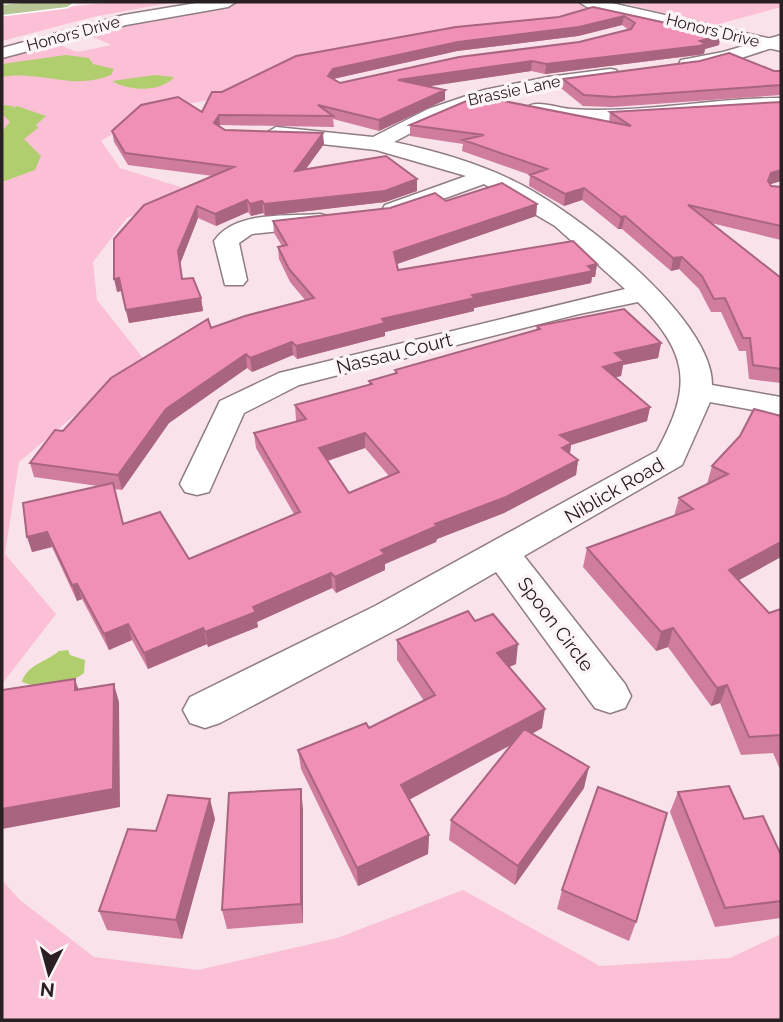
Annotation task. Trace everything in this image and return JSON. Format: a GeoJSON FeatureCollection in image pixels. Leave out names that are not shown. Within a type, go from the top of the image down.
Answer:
{"type":"FeatureCollection","features":[{"type":"Feature","properties":{"kind":"main road"},"geometry":{"type":"LineString","coordinates":[[2,9],[67,2]]}},
{"type":"Feature","properties":{"kind":"street","name":"Honors Drive"},"geometry":{"type":"LineString","coordinates":[[2,45],[87,22],[189,2]]}},
{"type":"Feature","properties":{"kind":"street","name":"Honors Drive"},"geometry":{"type":"LineString","coordinates":[[2,53],[124,20],[228,2]]}},
{"type":"Feature","properties":{"kind":"street","name":"Honors Drive"},"geometry":{"type":"LineString","coordinates":[[587,2],[603,3],[778,43]]}},
{"type":"Feature","properties":{"kind":"street"},"geometry":{"type":"LineString","coordinates":[[664,69],[778,43]]}},
{"type":"Feature","properties":{"kind":"street","name":"Brassie Lane"},"geometry":{"type":"LineString","coordinates":[[379,142],[437,110],[494,92],[555,80],[619,73],[591,59]]}},
{"type":"Feature","properties":{"kind":"street"},"geometry":{"type":"LineString","coordinates":[[494,92],[518,104],[549,112],[599,117],[638,116],[759,102],[781,104]]}},
{"type":"Feature","properties":{"kind":"street","name":"Niblick Road"},"geometry":{"type":"LineString","coordinates":[[205,710],[389,616],[670,458],[688,424],[695,391],[696,368],[678,327],[579,233],[535,201],[485,176],[379,142],[319,134],[253,133]]}},
{"type":"Feature","properties":{"kind":"street"},"geometry":{"type":"LineString","coordinates":[[365,215],[390,211],[485,176]]}},
{"type":"Feature","properties":{"kind":"street"},"geometry":{"type":"LineString","coordinates":[[234,281],[226,241],[246,227],[338,218]]}},
{"type":"Feature","properties":{"kind":"street","name":"Nassau Court"},"geometry":{"type":"LineString","coordinates":[[197,484],[231,408],[289,379],[578,306],[644,293]]}},
{"type":"Feature","properties":{"kind":"street"},"geometry":{"type":"LineString","coordinates":[[695,391],[781,407]]}},
{"type":"Feature","properties":{"kind":"street","name":"Spoon Circle"},"geometry":{"type":"LineString","coordinates":[[501,552],[610,696]]}},
{"type":"Feature","properties":{"kind":"shaded area"},"geometry":{"type":"Polygon","coordinates":[[[112,2],[174,2],[93,17],[2,41],[2,15],[112,2]]]}},
{"type":"Feature","properties":{"kind":"shaded area"},"geometry":{"type":"Polygon","coordinates":[[[244,2],[569,2],[586,5],[582,13],[545,23],[279,65],[247,78],[230,96],[149,111],[101,141],[120,168],[187,189],[127,218],[93,262],[97,300],[143,358],[19,462],[5,554],[56,614],[2,684],[2,58],[52,42],[77,52],[112,45],[83,33],[184,11],[244,2]]]}},
{"type":"Feature","properties":{"kind":"shaded area"},"geometry":{"type":"Polygon","coordinates":[[[618,2],[781,2],[781,7],[715,25],[618,2]]]}},
{"type":"Feature","properties":{"kind":"shaded area"},"geometry":{"type":"Polygon","coordinates":[[[66,55],[89,58],[93,64],[114,69],[111,75],[83,81],[30,76],[2,77],[2,64],[66,55]]]}},
{"type":"Feature","properties":{"kind":"shaded area"},"geometry":{"type":"Polygon","coordinates":[[[155,75],[174,77],[161,86],[144,89],[127,87],[112,81],[155,75]]]}},
{"type":"Feature","properties":{"kind":"shaded area"},"geometry":{"type":"Polygon","coordinates":[[[2,105],[14,106],[11,109],[17,106],[46,116],[36,125],[38,128],[24,139],[41,156],[35,170],[2,182],[2,131],[10,122],[2,114],[5,111],[2,111],[2,105]]]}},
{"type":"Feature","properties":{"kind":"shaded area"},"geometry":{"type":"Polygon","coordinates":[[[68,650],[70,655],[85,660],[84,673],[70,681],[54,685],[37,686],[22,682],[33,667],[59,651],[68,650]]]}},
{"type":"Feature","properties":{"kind":"shaded area"},"geometry":{"type":"Polygon","coordinates":[[[2,880],[20,900],[94,957],[198,970],[337,938],[463,890],[600,966],[730,958],[781,934],[781,1020],[2,1020],[2,880]]]}},
{"type":"Feature","properties":{"kind":"building"},"geometry":{"type":"Polygon","coordinates":[[[593,7],[721,35],[700,41],[706,44],[699,46],[546,64],[532,61],[398,80],[445,90],[379,120],[318,105],[333,116],[219,115],[214,123],[225,130],[323,133],[295,171],[386,156],[417,179],[385,191],[264,204],[262,201],[250,204],[247,200],[215,214],[197,206],[178,251],[182,279],[193,278],[201,298],[126,310],[119,278],[114,279],[114,239],[144,205],[234,167],[125,153],[112,131],[141,105],[178,97],[202,112],[212,92],[222,92],[296,56],[456,27],[559,17],[593,7]],[[624,16],[579,27],[458,42],[333,69],[328,76],[340,83],[459,57],[579,42],[631,29],[635,23],[624,16]]]}},
{"type":"Feature","properties":{"kind":"building"},"geometry":{"type":"Polygon","coordinates":[[[729,53],[774,71],[781,71],[781,85],[614,97],[584,95],[563,79],[700,61],[729,53]]]}},
{"type":"Feature","properties":{"kind":"building"},"geometry":{"type":"Polygon","coordinates":[[[478,96],[631,126],[610,112],[781,102],[781,170],[771,173],[768,181],[771,186],[781,187],[781,226],[688,205],[781,278],[781,369],[753,365],[750,338],[743,338],[725,298],[714,299],[702,276],[682,257],[673,258],[625,216],[621,217],[584,188],[565,194],[530,175],[547,169],[463,140],[484,135],[410,125],[478,96]]]}},
{"type":"Feature","properties":{"kind":"building"},"geometry":{"type":"Polygon","coordinates":[[[502,183],[537,204],[394,252],[398,270],[573,241],[597,264],[588,266],[593,271],[472,295],[475,298],[382,319],[385,323],[296,346],[292,342],[250,358],[246,354],[166,409],[118,475],[30,463],[55,430],[63,431],[111,378],[208,319],[211,328],[314,298],[289,269],[278,247],[287,245],[273,221],[390,208],[435,193],[446,201],[502,183]]]}},
{"type":"Feature","properties":{"kind":"building"},"geometry":{"type":"Polygon","coordinates":[[[624,309],[661,343],[615,353],[624,361],[603,367],[650,407],[560,435],[572,443],[562,448],[578,460],[506,497],[435,524],[437,526],[381,550],[385,554],[335,577],[331,573],[253,607],[256,612],[205,632],[203,628],[144,653],[128,624],[104,634],[77,584],[72,585],[47,532],[27,537],[23,503],[113,483],[123,524],[160,512],[189,559],[300,512],[254,433],[306,419],[295,405],[372,384],[369,381],[397,373],[395,370],[540,329],[537,326],[624,309]],[[365,433],[319,448],[349,493],[399,472],[365,433]]]}},
{"type":"Feature","properties":{"kind":"building"},"geometry":{"type":"Polygon","coordinates":[[[754,409],[781,416],[781,542],[729,570],[769,613],[781,609],[781,735],[749,737],[727,685],[717,688],[673,628],[661,632],[587,548],[693,509],[679,498],[728,474],[712,466],[740,436],[754,409]]]}},
{"type":"Feature","properties":{"kind":"building"},"geometry":{"type":"Polygon","coordinates":[[[468,611],[475,621],[493,614],[518,644],[497,653],[545,709],[401,785],[429,835],[357,868],[298,750],[366,723],[369,728],[435,695],[397,640],[468,611]]]}},
{"type":"Feature","properties":{"kind":"building"},"geometry":{"type":"Polygon","coordinates":[[[75,679],[75,690],[114,684],[113,789],[2,809],[2,690],[75,679]]]}},
{"type":"Feature","properties":{"kind":"building"},"geometry":{"type":"Polygon","coordinates":[[[524,729],[589,767],[518,866],[451,820],[524,729]]]}},
{"type":"Feature","properties":{"kind":"building"},"geometry":{"type":"Polygon","coordinates":[[[729,786],[744,819],[763,816],[781,855],[781,901],[725,908],[678,792],[729,786]]]}},
{"type":"Feature","properties":{"kind":"building"},"geometry":{"type":"Polygon","coordinates":[[[598,787],[667,813],[636,922],[562,890],[598,787]]]}},
{"type":"Feature","properties":{"kind":"building"},"geometry":{"type":"Polygon","coordinates":[[[301,789],[301,904],[222,910],[229,793],[301,789]]]}},
{"type":"Feature","properties":{"kind":"building"},"geometry":{"type":"Polygon","coordinates":[[[168,795],[210,799],[176,920],[99,911],[128,829],[156,831],[168,795]]]}}]}
